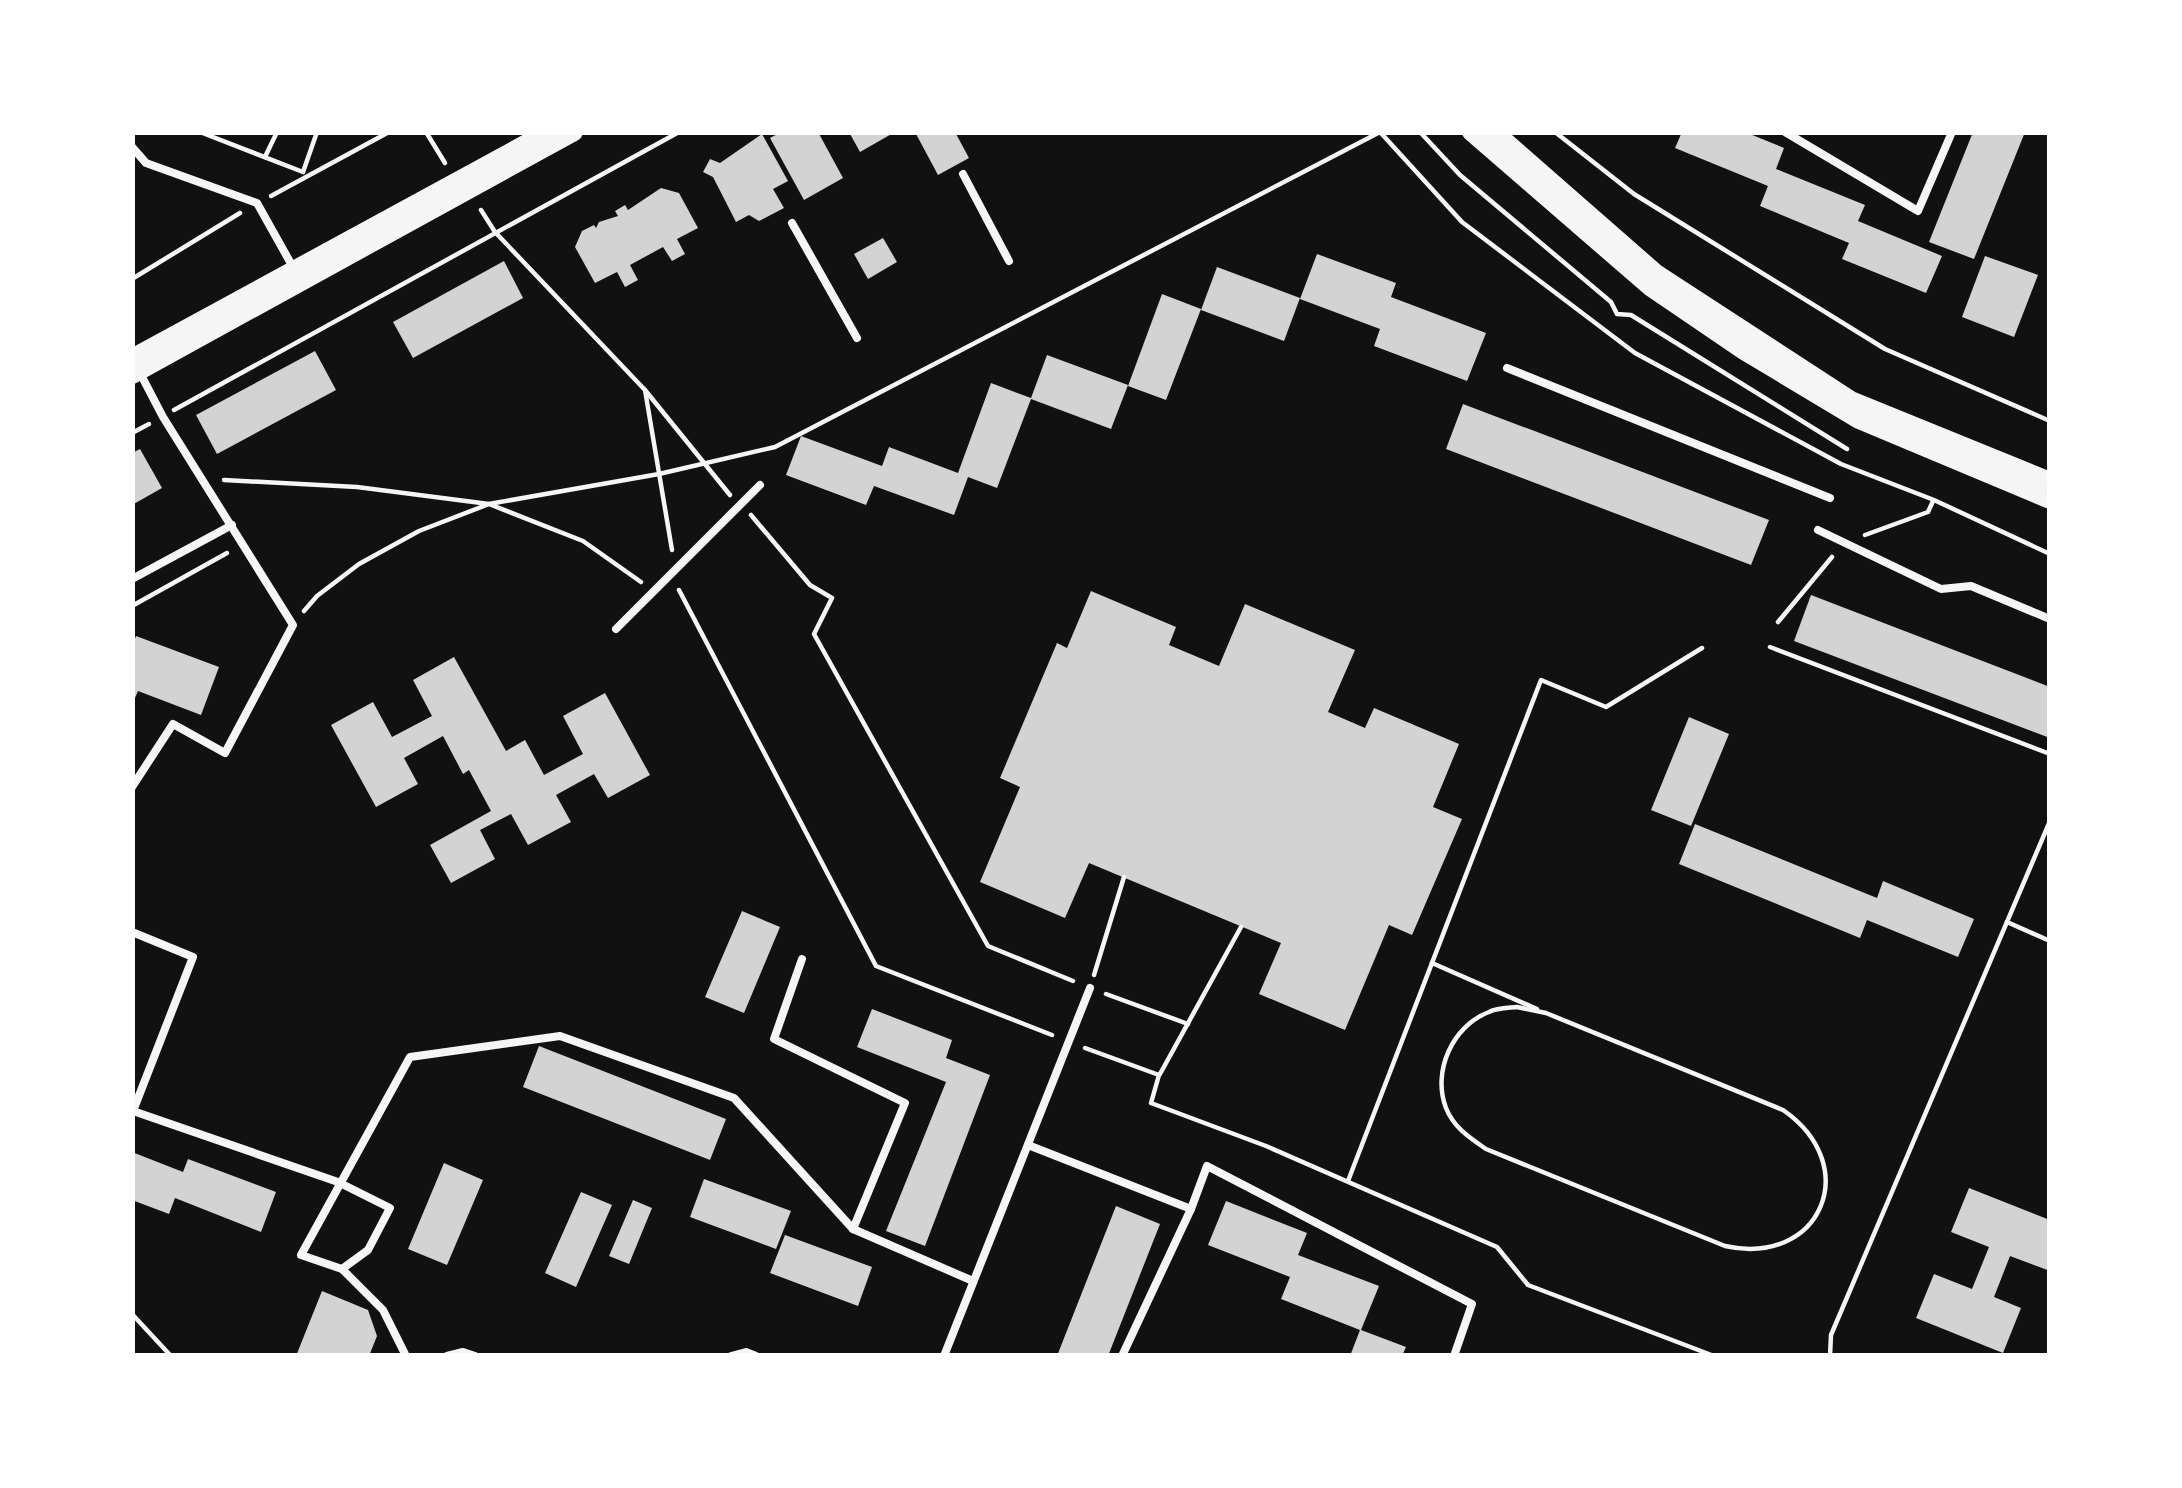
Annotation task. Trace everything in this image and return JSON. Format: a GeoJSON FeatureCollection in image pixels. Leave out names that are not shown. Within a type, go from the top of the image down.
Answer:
{"type":"FeatureCollection","features":[{"type":"Feature","properties":{"kind":"street"},"geometry":{"type":"LineString","coordinates":[[134,368],[464,187],[547,132]]}},
{"type":"Feature","properties":{"kind":"street"},"geometry":{"type":"LineString","coordinates":[[134,368],[295,271],[574,132]]}},
{"type":"Feature","properties":{"kind":"street"},"geometry":{"type":"LineString","coordinates":[[1471,132],[1650,287],[1744,351],[1859,420],[2050,500]]}},
{"type":"Feature","properties":{"kind":"street"},"geometry":{"type":"LineString","coordinates":[[1495,132],[1656,273],[1851,400],[2050,482]]}},
{"type":"Feature","properties":{"kind":"lane"},"geometry":{"type":"LineString","coordinates":[[1785,132],[1801,136],[1918,211],[1952,132]]}},
{"type":"Feature","properties":{"kind":"lane"},"geometry":{"type":"LineString","coordinates":[[132,147],[146,163],[257,203],[295,271]]}},
{"type":"Feature","properties":{"kind":"lane"},"geometry":{"type":"LineString","coordinates":[[963,174],[1009,261]]}},
{"type":"Feature","properties":{"kind":"lane"},"geometry":{"type":"LineString","coordinates":[[792,223],[856,338]]}},
{"type":"Feature","properties":{"kind":"lane"},"geometry":{"type":"LineString","coordinates":[[132,787],[172,724],[225,753],[293,625],[134,368]]}},
{"type":"Feature","properties":{"kind":"lane"},"geometry":{"type":"LineString","coordinates":[[1507,368],[1830,498]]}},
{"type":"Feature","properties":{"kind":"lane"},"geometry":{"type":"LineString","coordinates":[[616,629],[760,485]]}},
{"type":"Feature","properties":{"kind":"lane"},"geometry":{"type":"LineString","coordinates":[[132,579],[232,525]]}},
{"type":"Feature","properties":{"kind":"lane"},"geometry":{"type":"LineString","coordinates":[[1818,530],[1941,590],[1971,586],[2050,619]]}},
{"type":"Feature","properties":{"kind":"lane"},"geometry":{"type":"LineString","coordinates":[[132,932],[193,957],[133,1111],[338,1182],[390,1208],[368,1250],[342,1269]]}},
{"type":"Feature","properties":{"kind":"lane"},"geometry":{"type":"LineString","coordinates":[[802,959],[774,1039],[905,1103],[853,1229]]}},
{"type":"Feature","properties":{"kind":"lane"},"geometry":{"type":"LineString","coordinates":[[944,1356],[1090,988]]}},
{"type":"Feature","properties":{"kind":"lane"},"geometry":{"type":"LineString","coordinates":[[406,1356],[383,1310],[342,1269],[301,1255],[410,1057],[560,1036],[734,1098],[853,1229],[974,1281]]}},
{"type":"Feature","properties":{"kind":"lane"},"geometry":{"type":"LineString","coordinates":[[1028,1145],[1191,1209]]}},
{"type":"Feature","properties":{"kind":"lane"},"geometry":{"type":"LineString","coordinates":[[1122,1356],[1208,1166],[1472,1304],[1454,1356]]}},
{"type":"Feature","properties":{"kind":"lane"},"geometry":{"type":"LineString","coordinates":[[447,1356],[463,1352],[476,1356]]}},
{"type":"Feature","properties":{"kind":"lane"},"geometry":{"type":"LineString","coordinates":[[730,1356],[746,1352],[756,1356]]}},
{"type":"Feature","properties":{"kind":"path"},"geometry":{"type":"LineString","coordinates":[[200,132],[303,172]]}},
{"type":"Feature","properties":{"kind":"path"},"geometry":{"type":"LineString","coordinates":[[266,157],[277,132]]}},
{"type":"Feature","properties":{"kind":"path"},"geometry":{"type":"LineString","coordinates":[[300,180],[317,132]]}},
{"type":"Feature","properties":{"kind":"path"},"geometry":{"type":"LineString","coordinates":[[132,279],[257,203],[388,132]]}},
{"type":"Feature","properties":{"kind":"path"},"geometry":{"type":"LineString","coordinates":[[426,132],[495,232],[645,390],[810,585],[832,598],[814,634],[988,946],[1189,1024]]}},
{"type":"Feature","properties":{"kind":"path"},"geometry":{"type":"LineString","coordinates":[[132,433],[679,132]]}},
{"type":"Feature","properties":{"kind":"path"},"geometry":{"type":"LineString","coordinates":[[293,625],[317,596],[359,564],[419,531],[489,504],[659,474],[775,447],[1380,132],[1462,222],[1635,353],[1841,464],[1934,500],[2050,554]]}},
{"type":"Feature","properties":{"kind":"path"},"geometry":{"type":"LineString","coordinates":[[1420,132],[1460,175],[1611,302],[1617,314],[1631,315],[1846,449]]}},
{"type":"Feature","properties":{"kind":"path"},"geometry":{"type":"LineString","coordinates":[[1555,132],[1634,194],[1885,349],[2050,421]]}},
{"type":"Feature","properties":{"kind":"path"},"geometry":{"type":"LineString","coordinates":[[645,390],[680,592],[876,966],[1160,1075]]}},
{"type":"Feature","properties":{"kind":"path"},"geometry":{"type":"LineString","coordinates":[[201,473],[229,481],[357,488],[489,504],[583,541],[654,591]]}},
{"type":"Feature","properties":{"kind":"path"},"geometry":{"type":"LineString","coordinates":[[132,606],[244,544]]}},
{"type":"Feature","properties":{"kind":"path"},"geometry":{"type":"LineString","coordinates":[[1770,646],[2050,754]]}},
{"type":"Feature","properties":{"kind":"path"},"geometry":{"type":"LineString","coordinates":[[1348,1181],[1541,680],[1606,706],[1702,648]]}},
{"type":"Feature","properties":{"kind":"path"},"geometry":{"type":"LineString","coordinates":[[1831,1356],[1831,1336],[2050,821]]}},
{"type":"Feature","properties":{"kind":"path"},"geometry":{"type":"LineString","coordinates":[[1090,988],[1124,877]]}},
{"type":"Feature","properties":{"kind":"path"},"geometry":{"type":"LineString","coordinates":[[2007,922],[2050,941]]}},
{"type":"Feature","properties":{"kind":"path"},"geometry":{"type":"LineString","coordinates":[[1241,927],[1160,1075],[1151,1103],[1348,1181],[1497,1247],[1528,1285],[1714,1356]]}},
{"type":"Feature","properties":{"kind":"path"},"geometry":{"type":"LineString","coordinates":[[1432,963],[1783,1110],[1806,1125],[1821,1150],[1826,1178],[1820,1207],[1804,1231],[1779,1246],[1750,1251],[1725,1246],[1486,1149],[1462,1133],[1446,1108],[1441,1080],[1448,1052],[1464,1028],[1489,1012],[1517,1006],[1546,1013]]}},
{"type":"Feature","properties":{"kind":"path"},"geometry":{"type":"LineString","coordinates":[[132,1314],[171,1356]]}},
{"type":"Feature","properties":{"kind":"building"},"geometry":{"type":"Polygon","coordinates":[[[781,132],[818,132],[843,178],[804,200],[770,138],[781,132]]]}},
{"type":"Feature","properties":{"kind":"building"},"geometry":{"type":"Polygon","coordinates":[[[849,132],[895,132],[860,152],[849,132]]]}},
{"type":"Feature","properties":{"kind":"building"},"geometry":{"type":"Polygon","coordinates":[[[915,132],[955,132],[969,158],[938,175],[915,132]]]}},
{"type":"Feature","properties":{"kind":"building"},"geometry":{"type":"Polygon","coordinates":[[[1682,132],[1745,132],[1784,148],[1776,169],[1865,205],[1858,221],[1942,256],[1926,293],[1842,259],[1849,243],[1760,206],[1768,186],[1675,148],[1682,132]]]}},
{"type":"Feature","properties":{"kind":"building"},"geometry":{"type":"Polygon","coordinates":[[[1973,132],[2025,132],[1974,259],[1929,242],[1973,132]]]}},
{"type":"Feature","properties":{"kind":"building"},"geometry":{"type":"Polygon","coordinates":[[[762,134],[788,181],[773,189],[784,208],[759,221],[749,215],[736,222],[713,177],[703,172],[710,159],[720,163],[762,134]]]}},
{"type":"Feature","properties":{"kind":"building"},"geometry":{"type":"Polygon","coordinates":[[[661,188],[679,193],[698,228],[677,239],[685,254],[672,261],[663,247],[630,265],[638,280],[625,287],[617,272],[595,283],[575,247],[582,231],[596,228],[599,222],[618,216],[615,211],[625,205],[628,210],[661,188]]]}},
{"type":"Feature","properties":{"kind":"building"},"geometry":{"type":"Polygon","coordinates":[[[883,238],[897,262],[868,279],[854,254],[883,238]]]}},
{"type":"Feature","properties":{"kind":"building"},"geometry":{"type":"Polygon","coordinates":[[[1317,254],[1396,283],[1391,297],[1486,333],[1467,381],[1374,346],[1380,329],[1300,299],[1317,254]]]}},
{"type":"Feature","properties":{"kind":"building"},"geometry":{"type":"Polygon","coordinates":[[[1985,256],[2038,275],[2014,337],[1962,317],[1985,256]]]}},
{"type":"Feature","properties":{"kind":"building"},"geometry":{"type":"Polygon","coordinates":[[[504,261],[523,298],[413,358],[393,322],[504,261]]]}},
{"type":"Feature","properties":{"kind":"building"},"geometry":{"type":"Polygon","coordinates":[[[1217,267],[1300,298],[1284,341],[1201,310],[1217,267]]]}},
{"type":"Feature","properties":{"kind":"building"},"geometry":{"type":"Polygon","coordinates":[[[1162,294],[1201,309],[1166,400],[1128,386],[1162,294]]]}},
{"type":"Feature","properties":{"kind":"building"},"geometry":{"type":"Polygon","coordinates":[[[315,351],[336,390],[217,454],[196,415],[315,351]]]}},
{"type":"Feature","properties":{"kind":"building"},"geometry":{"type":"Polygon","coordinates":[[[1047,355],[1128,385],[1111,429],[1031,399],[997,488],[968,477],[954,515],[874,486],[866,505],[786,475],[801,436],[882,466],[889,447],[958,473],[991,383],[1031,398],[1047,355]]]}},
{"type":"Feature","properties":{"kind":"building"},"geometry":{"type":"Polygon","coordinates":[[[1463,404],[1769,520],[1751,565],[1446,449],[1463,404]]]}},
{"type":"Feature","properties":{"kind":"building"},"geometry":{"type":"Polygon","coordinates":[[[140,449],[162,488],[132,505],[132,453],[140,449]]]}},
{"type":"Feature","properties":{"kind":"building"},"geometry":{"type":"Polygon","coordinates":[[[1091,591],[1176,627],[1169,645],[1219,666],[1245,604],[1355,650],[1328,712],[1365,728],[1374,708],[1459,744],[1433,807],[1462,819],[1412,935],[1389,925],[1345,1030],[1259,994],[1281,943],[1089,863],[1065,918],[980,882],[1020,787],[1000,778],[1057,643],[1067,648],[1091,591]]]}},
{"type":"Feature","properties":{"kind":"building"},"geometry":{"type":"Polygon","coordinates":[[[1811,595],[2050,687],[2050,738],[1794,641],[1811,595]]]}},
{"type":"Feature","properties":{"kind":"building"},"geometry":{"type":"Polygon","coordinates":[[[136,636],[219,667],[201,715],[138,691],[132,705],[136,636]]]}},
{"type":"Feature","properties":{"kind":"building"},"geometry":{"type":"Polygon","coordinates":[[[454,657],[506,751],[525,740],[544,775],[583,754],[563,716],[605,693],[650,775],[608,798],[594,774],[556,795],[571,822],[528,845],[511,814],[480,830],[495,859],[451,883],[430,845],[491,811],[469,770],[463,774],[443,736],[404,758],[418,784],[376,807],[331,725],[373,702],[392,737],[432,716],[413,680],[454,657]]]}},
{"type":"Feature","properties":{"kind":"building"},"geometry":{"type":"Polygon","coordinates":[[[1689,717],[1729,734],[1691,826],[1651,810],[1689,717]]]}},
{"type":"Feature","properties":{"kind":"building"},"geometry":{"type":"Polygon","coordinates":[[[1695,824],[1877,898],[1883,881],[1974,919],[1958,957],[1867,920],[1860,938],[1679,864],[1695,824]]]}},
{"type":"Feature","properties":{"kind":"building"},"geometry":{"type":"Polygon","coordinates":[[[742,911],[780,927],[744,1013],[705,997],[742,911]]]}},
{"type":"Feature","properties":{"kind":"building"},"geometry":{"type":"Polygon","coordinates":[[[872,1009],[952,1040],[946,1058],[990,1075],[925,1246],[886,1231],[946,1082],[857,1047],[872,1009]]]}},
{"type":"Feature","properties":{"kind":"building"},"geometry":{"type":"Polygon","coordinates":[[[539,1046],[726,1119],[710,1160],[523,1087],[539,1046]]]}},
{"type":"Feature","properties":{"kind":"building"},"geometry":{"type":"Polygon","coordinates":[[[132,1152],[183,1172],[188,1159],[276,1192],[261,1232],[175,1198],[169,1214],[132,1200],[132,1152]]]}},
{"type":"Feature","properties":{"kind":"building"},"geometry":{"type":"Polygon","coordinates":[[[444,1163],[483,1180],[447,1265],[408,1249],[444,1163]]]}},
{"type":"Feature","properties":{"kind":"building"},"geometry":{"type":"Polygon","coordinates":[[[704,1179],[791,1211],[776,1249],[690,1217],[704,1179]]]}},
{"type":"Feature","properties":{"kind":"building"},"geometry":{"type":"Polygon","coordinates":[[[1969,1188],[2050,1220],[2050,1271],[2010,1256],[1994,1297],[2021,1308],[2003,1353],[1916,1318],[1934,1274],[1972,1289],[1989,1247],[1951,1232],[1969,1188]]]}},
{"type":"Feature","properties":{"kind":"building"},"geometry":{"type":"Polygon","coordinates":[[[581,1192],[612,1205],[576,1287],[545,1273],[581,1192]]]}},
{"type":"Feature","properties":{"kind":"building"},"geometry":{"type":"Polygon","coordinates":[[[633,1200],[652,1208],[629,1264],[609,1256],[633,1200]]]}},
{"type":"Feature","properties":{"kind":"building"},"geometry":{"type":"Polygon","coordinates":[[[1226,1201],[1307,1233],[1298,1255],[1379,1286],[1361,1330],[1406,1347],[1402,1356],[1350,1356],[1360,1330],[1281,1299],[1290,1277],[1208,1245],[1226,1201]]]}},
{"type":"Feature","properties":{"kind":"building"},"geometry":{"type":"Polygon","coordinates":[[[1116,1206],[1160,1224],[1108,1356],[1057,1356],[1116,1206]]]}},
{"type":"Feature","properties":{"kind":"building"},"geometry":{"type":"Polygon","coordinates":[[[785,1235],[872,1267],[858,1306],[770,1273],[785,1235]]]}},
{"type":"Feature","properties":{"kind":"building"},"geometry":{"type":"Polygon","coordinates":[[[322,1291],[368,1310],[377,1336],[369,1356],[296,1356],[322,1291]]]}}]}
